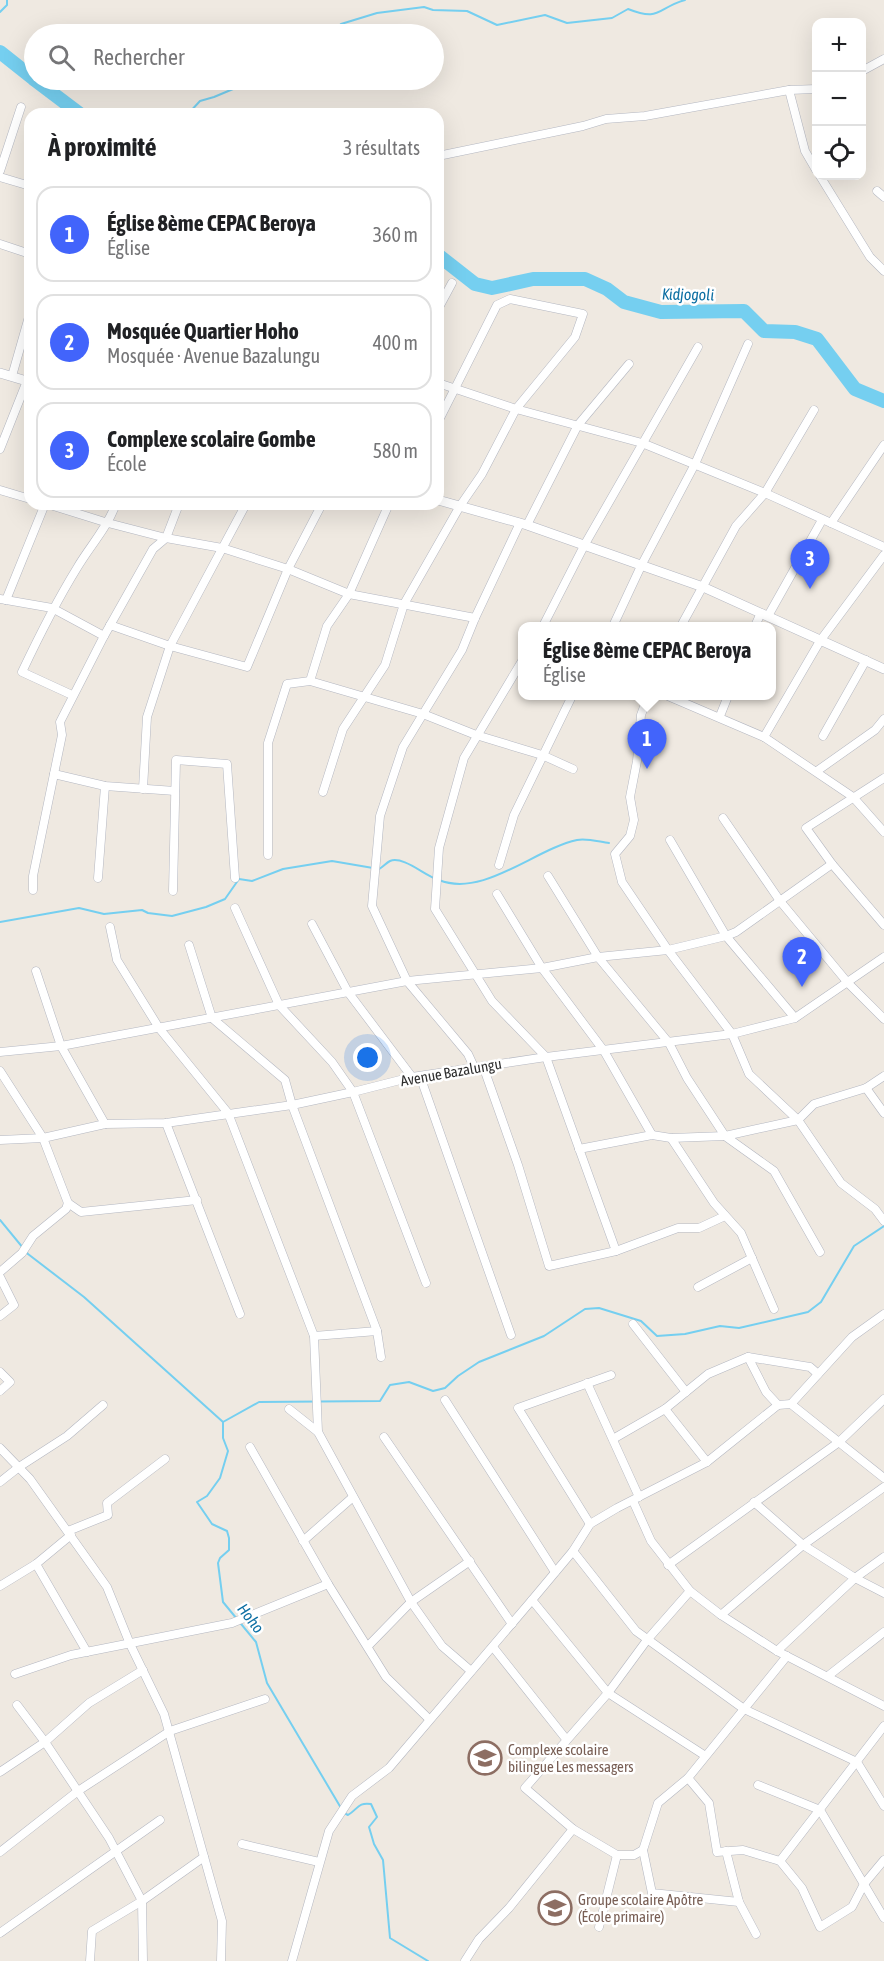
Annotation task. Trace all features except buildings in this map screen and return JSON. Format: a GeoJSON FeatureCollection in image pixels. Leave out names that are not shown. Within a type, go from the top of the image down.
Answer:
{"type":"FeatureCollection","features":[{"type":"Feature","properties":{"kind":"street"},"geometry":{"type":"LineString","coordinates":[[866,68],[884,59]]}},
{"type":"Feature","properties":{"kind":"street"},"geometry":{"type":"LineString","coordinates":[[444,155],[583,126],[606,119],[645,116],[789,90],[812,89]]}},
{"type":"Feature","properties":{"kind":"street"},"geometry":{"type":"LineString","coordinates":[[789,90],[805,152],[812,163]]}},
{"type":"Feature","properties":{"kind":"street"},"geometry":{"type":"LineString","coordinates":[[0,171],[21,107]]}},
{"type":"Feature","properties":{"kind":"street"},"geometry":{"type":"LineString","coordinates":[[0,177],[24,184]]}},
{"type":"Feature","properties":{"kind":"street"},"geometry":{"type":"LineString","coordinates":[[822,180],[870,257],[884,271]]}},
{"type":"Feature","properties":{"kind":"street"},"geometry":{"type":"LineString","coordinates":[[0,244],[24,252]]}},
{"type":"Feature","properties":{"kind":"street"},"geometry":{"type":"LineString","coordinates":[[444,298],[452,283]]}},
{"type":"Feature","properties":{"kind":"street"},"geometry":{"type":"LineString","coordinates":[[323,792],[343,729],[385,665],[404,604],[460,506],[482,474],[516,409],[575,337],[583,314],[510,299],[497,305],[444,411]]}},
{"type":"Feature","properties":{"kind":"street"},"geometry":{"type":"LineString","coordinates":[[12,376],[24,334]]}},
{"type":"Feature","properties":{"kind":"street"},"geometry":{"type":"LineString","coordinates":[[615,622],[642,564],[695,464],[748,344]]}},
{"type":"Feature","properties":{"kind":"street"},"geometry":{"type":"LineString","coordinates":[[546,622],[585,544],[698,347]]}},
{"type":"Feature","properties":{"kind":"street"},"geometry":{"type":"LineString","coordinates":[[629,364],[578,425],[475,618],[462,650],[402,747],[380,816],[372,906],[407,981],[479,1067],[518,1165],[549,1266],[616,1251],[678,1228],[699,1228],[725,1216]]}},
{"type":"Feature","properties":{"kind":"street"},"geometry":{"type":"LineString","coordinates":[[0,373],[24,380]]}},
{"type":"Feature","properties":{"kind":"street"},"geometry":{"type":"LineString","coordinates":[[444,385],[516,409],[642,443],[765,493],[884,548]]}},
{"type":"Feature","properties":{"kind":"street"},"geometry":{"type":"LineString","coordinates":[[0,449],[24,391]]}},
{"type":"Feature","properties":{"kind":"street"},"geometry":{"type":"LineString","coordinates":[[684,622],[736,526],[765,493],[814,410]]}},
{"type":"Feature","properties":{"kind":"street"},"geometry":{"type":"LineString","coordinates":[[831,523],[884,445]]}},
{"type":"Feature","properties":{"kind":"street"},"geometry":{"type":"LineString","coordinates":[[0,490],[24,497]]}},
{"type":"Feature","properties":{"kind":"street"},"geometry":{"type":"LineString","coordinates":[[444,502],[585,544],[703,587],[883,668]]}},
{"type":"Feature","properties":{"kind":"street"},"geometry":{"type":"LineString","coordinates":[[43,510],[3,600],[52,608],[104,636]]}},
{"type":"Feature","properties":{"kind":"street"},"geometry":{"type":"LineString","coordinates":[[66,510],[166,538],[222,548],[288,569],[349,594],[475,618]]}},
{"type":"Feature","properties":{"kind":"street"},"geometry":{"type":"LineString","coordinates":[[72,695],[22,672],[52,608],[92,542],[108,523],[113,510]]}},
{"type":"Feature","properties":{"kind":"street"},"geometry":{"type":"LineString","coordinates":[[33,890],[33,876],[62,735],[60,722],[72,695],[153,549],[166,538],[177,510]]}},
{"type":"Feature","properties":{"kind":"street"},"geometry":{"type":"LineString","coordinates":[[143,789],[147,717],[170,646],[243,510]]}},
{"type":"Feature","properties":{"kind":"street"},"geometry":{"type":"LineString","coordinates":[[110,625],[170,646],[247,667],[288,569],[319,510]]}},
{"type":"Feature","properties":{"kind":"street"},"geometry":{"type":"LineString","coordinates":[[310,681],[327,626],[349,594],[386,510]]}},
{"type":"Feature","properties":{"kind":"street"},"geometry":{"type":"LineString","coordinates":[[759,622],[822,520]]}},
{"type":"Feature","properties":{"kind":"street"},"geometry":{"type":"LineString","coordinates":[[764,737],[820,641],[884,555]]}},
{"type":"Feature","properties":{"kind":"street"},"geometry":{"type":"LineString","coordinates":[[823,736],[866,660]]}},
{"type":"Feature","properties":{"kind":"street"},"geometry":{"type":"LineString","coordinates":[[518,667],[464,758],[439,848],[435,909],[492,1001],[546,1058],[616,1251]]}},
{"type":"Feature","properties":{"kind":"street"},"geometry":{"type":"LineString","coordinates":[[268,855],[268,743],[287,684],[310,681],[423,714],[476,735],[542,755],[573,769]]}},
{"type":"Feature","properties":{"kind":"street"},"geometry":{"type":"LineString","coordinates":[[499,865],[514,815],[571,700]]}},
{"type":"Feature","properties":{"kind":"street"},"geometry":{"type":"LineString","coordinates":[[647,700],[641,715],[637,761],[630,797],[634,820],[630,836],[615,854],[622,882],[668,950],[732,1034],[748,1074],[798,1120],[841,1183],[875,1209],[884,1221]]}},
{"type":"Feature","properties":{"kind":"street"},"geometry":{"type":"LineString","coordinates":[[678,700],[764,737],[853,797],[884,831]]}},
{"type":"Feature","properties":{"kind":"street"},"geometry":{"type":"LineString","coordinates":[[720,717],[726,700]]}},
{"type":"Feature","properties":{"kind":"street"},"geometry":{"type":"LineString","coordinates":[[817,771],[875,730],[884,720]]}},
{"type":"Feature","properties":{"kind":"street"},"geometry":{"type":"LineString","coordinates":[[172,891],[176,760],[227,764],[235,878]]}},
{"type":"Feature","properties":{"kind":"street"},"geometry":{"type":"LineString","coordinates":[[54,774],[105,786],[176,791]]}},
{"type":"Feature","properties":{"kind":"street"},"geometry":{"type":"LineString","coordinates":[[884,778],[806,828],[832,864],[884,925]]}},
{"type":"Feature","properties":{"kind":"street"},"geometry":{"type":"LineString","coordinates":[[98,878],[105,786]]}},
{"type":"Feature","properties":{"kind":"street"},"geometry":{"type":"LineString","coordinates":[[723,818],[780,901],[848,982],[884,1019]]}},
{"type":"Feature","properties":{"kind":"street"},"geometry":{"type":"LineString","coordinates":[[670,840],[726,936],[795,1018]]}},
{"type":"Feature","properties":{"kind":"street"},"geometry":{"type":"LineString","coordinates":[[0,1052],[61,1046],[407,981],[475,976],[542,968],[598,957],[668,950],[736,932],[832,864]]}},
{"type":"Feature","properties":{"kind":"street"},"geometry":{"type":"LineString","coordinates":[[548,876],[598,957],[669,1043],[687,1078],[725,1136],[774,1171],[820,1252]]}},
{"type":"Feature","properties":{"kind":"street"},"geometry":{"type":"LineString","coordinates":[[497,894],[542,968],[604,1051],[652,1135]]}},
{"type":"Feature","properties":{"kind":"street"},"geometry":{"type":"LineString","coordinates":[[235,908],[279,1005],[333,1062],[353,1092],[426,1283]]}},
{"type":"Feature","properties":{"kind":"street"},"geometry":{"type":"LineString","coordinates":[[312,924],[348,992],[416,1077],[511,1335]]}},
{"type":"Feature","properties":{"kind":"street"},"geometry":{"type":"LineString","coordinates":[[110,927],[117,960],[159,1028],[228,1113],[314,1336],[318,1432]]}},
{"type":"Feature","properties":{"kind":"street"},"geometry":{"type":"LineString","coordinates":[[189,945],[212,1018],[285,1080],[292,1105],[377,1331],[381,1357]]}},
{"type":"Feature","properties":{"kind":"street","name":"Avenue Bazalungu"},"geometry":{"type":"LineString","coordinates":[[0,1140],[43,1138],[105,1124],[166,1123],[292,1105],[416,1077],[732,1034],[795,1018],[884,957]]}},
{"type":"Feature","properties":{"kind":"street"},"geometry":{"type":"LineString","coordinates":[[36,971],[61,1046],[105,1124]]}},
{"type":"Feature","properties":{"kind":"street"},"geometry":{"type":"LineString","coordinates":[[0,1071],[43,1138],[68,1203],[81,1212],[197,1200]]}},
{"type":"Feature","properties":{"kind":"street"},"geometry":{"type":"LineString","coordinates":[[579,1149],[652,1135],[671,1138],[725,1136],[798,1120],[814,1104],[866,1088],[884,1076]]}},
{"type":"Feature","properties":{"kind":"street"},"geometry":{"type":"LineString","coordinates":[[866,1088],[884,1113]]}},
{"type":"Feature","properties":{"kind":"street"},"geometry":{"type":"LineString","coordinates":[[166,1123],[240,1314]]}},
{"type":"Feature","properties":{"kind":"street"},"geometry":{"type":"LineString","coordinates":[[671,1138],[714,1203],[741,1233],[774,1309]]}},
{"type":"Feature","properties":{"kind":"street"},"geometry":{"type":"LineString","coordinates":[[0,1272],[24,1250],[33,1236],[66,1209],[68,1203]]}},
{"type":"Feature","properties":{"kind":"street"},"geometry":{"type":"LineString","coordinates":[[698,1287],[752,1258]]}},
{"type":"Feature","properties":{"kind":"street"},"geometry":{"type":"LineString","coordinates":[[0,1277],[14,1305],[0,1316]]}},
{"type":"Feature","properties":{"kind":"street"},"geometry":{"type":"LineString","coordinates":[[292,1961],[329,1831],[351,1796],[389,1767],[573,1551],[590,1524],[707,1462],[778,1405],[791,1404],[852,1337],[882,1318]]}},
{"type":"Feature","properties":{"kind":"street"},"geometry":{"type":"LineString","coordinates":[[633,1324],[686,1392]]}},
{"type":"Feature","properties":{"kind":"street"},"geometry":{"type":"LineString","coordinates":[[314,1336],[377,1331]]}},
{"type":"Feature","properties":{"kind":"street"},"geometry":{"type":"LineString","coordinates":[[613,1438],[665,1409],[708,1374],[748,1357],[810,1367],[819,1374]]}},
{"type":"Feature","properties":{"kind":"street"},"geometry":{"type":"LineString","coordinates":[[748,1357],[766,1392],[778,1405]]}},
{"type":"Feature","properties":{"kind":"street"},"geometry":{"type":"LineString","coordinates":[[0,1372],[10,1382],[0,1391]]}},
{"type":"Feature","properties":{"kind":"street"},"geometry":{"type":"LineString","coordinates":[[590,1524],[518,1408],[611,1375]]}},
{"type":"Feature","properties":{"kind":"street"},"geometry":{"type":"LineString","coordinates":[[588,1383],[613,1438],[651,1541],[690,1591],[721,1615],[777,1651],[884,1706]]}},
{"type":"Feature","properties":{"kind":"street"},"geometry":{"type":"LineString","coordinates":[[668,1565],[839,1442],[884,1399]]}},
{"type":"Feature","properties":{"kind":"street"},"geometry":{"type":"LineString","coordinates":[[445,1400],[555,1572]]}},
{"type":"Feature","properties":{"kind":"street"},"geometry":{"type":"LineString","coordinates":[[791,1404],[884,1478]]}},
{"type":"Feature","properties":{"kind":"street"},"geometry":{"type":"LineString","coordinates":[[0,1482],[67,1436],[103,1405]]}},
{"type":"Feature","properties":{"kind":"street"},"geometry":{"type":"LineString","coordinates":[[289,1409],[318,1432],[411,1602],[442,1646],[471,1671]]}},
{"type":"Feature","properties":{"kind":"street"},"geometry":{"type":"LineString","coordinates":[[665,1409],[707,1462]]}},
{"type":"Feature","properties":{"kind":"street"},"geometry":{"type":"LineString","coordinates":[[384,1437],[512,1624]]}},
{"type":"Feature","properties":{"kind":"street"},"geometry":{"type":"LineString","coordinates":[[0,1448],[30,1479],[107,1587],[170,1731],[222,1921],[221,1961]]}},
{"type":"Feature","properties":{"kind":"street"},"geometry":{"type":"LineString","coordinates":[[250,1448],[328,1584],[386,1677],[429,1719]]}},
{"type":"Feature","properties":{"kind":"street"},"geometry":{"type":"LineString","coordinates":[[0,1586],[36,1564],[70,1533],[108,1515],[107,1503],[165,1459]]}},
{"type":"Feature","properties":{"kind":"street"},"geometry":{"type":"LineString","coordinates":[[721,1615],[802,1545],[884,1487]]}},
{"type":"Feature","properties":{"kind":"street"},"geometry":{"type":"LineString","coordinates":[[303,1540],[353,1497]]}},
{"type":"Feature","properties":{"kind":"street"},"geometry":{"type":"LineString","coordinates":[[754,1502],[802,1545],[884,1593]]}},
{"type":"Feature","properties":{"kind":"street"},"geometry":{"type":"LineString","coordinates":[[573,1551],[636,1631],[744,1709],[857,1762],[884,1806]]}},
{"type":"Feature","properties":{"kind":"street"},"geometry":{"type":"LineString","coordinates":[[777,1651],[855,1578],[884,1557]]}},
{"type":"Feature","properties":{"kind":"street"},"geometry":{"type":"LineString","coordinates":[[368,1646],[411,1602],[470,1561]]}},
{"type":"Feature","properties":{"kind":"street"},"geometry":{"type":"LineString","coordinates":[[36,1564],[87,1652]]}},
{"type":"Feature","properties":{"kind":"street"},"geometry":{"type":"LineString","coordinates":[[15,1674],[71,1655],[232,1623],[328,1584]]}},
{"type":"Feature","properties":{"kind":"street"},"geometry":{"type":"LineString","coordinates":[[643,1850],[634,1855],[617,1855],[573,1829],[525,1788],[608,1693],[647,1640],[690,1591]]}},
{"type":"Feature","properties":{"kind":"street"},"geometry":{"type":"LineString","coordinates":[[532,1600],[608,1693],[704,1755]]}},
{"type":"Feature","properties":{"kind":"street"},"geometry":{"type":"LineString","coordinates":[[828,1676],[884,1632]]}},
{"type":"Feature","properties":{"kind":"street"},"geometry":{"type":"LineString","coordinates":[[493,1647],[566,1739]]}},
{"type":"Feature","properties":{"kind":"street"},"geometry":{"type":"LineString","coordinates":[[740,1902],[652,1893],[643,1850],[658,1803],[687,1778],[787,1656]]}},
{"type":"Feature","properties":{"kind":"street"},"geometry":{"type":"LineString","coordinates":[[0,1772],[45,1742],[88,1703],[142,1670]]}},
{"type":"Feature","properties":{"kind":"street"},"geometry":{"type":"LineString","coordinates":[[0,1852],[78,1791],[170,1731],[265,1699]]}},
{"type":"Feature","properties":{"kind":"street"},"geometry":{"type":"LineString","coordinates":[[17,1705],[78,1791],[116,1851],[142,1900],[143,1961]]}},
{"type":"Feature","properties":{"kind":"street"},"geometry":{"type":"LineString","coordinates":[[780,1861],[884,1726]]}},
{"type":"Feature","properties":{"kind":"street"},"geometry":{"type":"LineString","coordinates":[[687,1778],[709,1803],[717,1852],[743,1850],[780,1861],[802,1888],[820,1927],[852,1907],[864,1884],[884,1860]]}},
{"type":"Feature","properties":{"kind":"street"},"geometry":{"type":"LineString","coordinates":[[758,1785],[820,1810],[884,1918]]}},
{"type":"Feature","properties":{"kind":"street"},"geometry":{"type":"LineString","coordinates":[[0,1933],[160,1820]]}},
{"type":"Feature","properties":{"kind":"street"},"geometry":{"type":"LineString","coordinates":[[465,1961],[479,1939],[509,1908],[573,1829]]}},
{"type":"Feature","properties":{"kind":"street"},"geometry":{"type":"LineString","coordinates":[[242,1844],[320,1862]]}},
{"type":"Feature","properties":{"kind":"street"},"geometry":{"type":"LineString","coordinates":[[726,1851],[740,1902],[756,1934]]}},
{"type":"Feature","properties":{"kind":"street"},"geometry":{"type":"LineString","coordinates":[[599,1927],[617,1855]]}},
{"type":"Feature","properties":{"kind":"street"},"geometry":{"type":"LineString","coordinates":[[90,1961],[92,1930],[142,1900],[204,1857]]}},
{"type":"Feature","properties":{"kind":"waterway"},"geometry":{"type":"LineString","coordinates":[[0,12],[7,5],[7,0]]}},
{"type":"Feature","properties":{"kind":"waterway"},"geometry":{"type":"LineString","coordinates":[[341,24],[377,13],[424,7],[433,10],[467,11],[497,25],[545,15],[567,23],[612,18],[628,9],[653,14],[685,0]]}},
{"type":"Feature","properties":{"kind":"waterway","name":"Kidjogoli"},"geometry":{"type":"LineString","coordinates":[[0,52],[24,71]]}},
{"type":"Feature","properties":{"kind":"waterway","name":"Kidjogoli"},"geometry":{"type":"LineString","coordinates":[[48,90],[72,108]]}},
{"type":"Feature","properties":{"kind":"waterway"},"geometry":{"type":"LineString","coordinates":[[194,108],[200,101],[231,90]]}},
{"type":"Feature","properties":{"kind":"waterway","name":"Kidjogoli"},"geometry":{"type":"LineString","coordinates":[[444,260],[475,284],[492,288],[533,279],[585,279],[607,289],[624,302],[661,312],[744,311],[764,331],[795,332],[817,339],[855,389],[884,401]]}},
{"type":"Feature","properties":{"kind":"waterway"},"geometry":{"type":"LineString","coordinates":[[439,880],[456,884],[473,883],[491,878],[561,845],[577,840],[609,843]]}},
{"type":"Feature","properties":{"kind":"waterway"},"geometry":{"type":"LineString","coordinates":[[379,869],[395,860],[434,878]]}},
{"type":"Feature","properties":{"kind":"waterway"},"geometry":{"type":"LineString","coordinates":[[0,922],[79,908],[104,914],[142,910],[172,916],[206,907],[225,899],[239,879],[252,881],[283,869],[332,861],[373,868]]}},
{"type":"Feature","properties":{"kind":"waterway","name":"Hoho"},"geometry":{"type":"LineString","coordinates":[[0,1220],[28,1254],[84,1297],[223,1422],[223,1438],[228,1451],[220,1478],[207,1496],[197,1502],[212,1524],[227,1531],[229,1538],[229,1550],[218,1563],[223,1602],[256,1642],[267,1683],[341,1808]]}},
{"type":"Feature","properties":{"kind":"waterway"},"geometry":{"type":"LineString","coordinates":[[223,1422],[259,1402],[380,1401],[390,1385],[409,1382],[433,1391],[445,1388],[479,1362],[544,1336],[585,1309],[599,1308],[641,1321],[657,1336],[685,1334],[720,1326],[739,1328],[808,1312],[821,1302],[854,1246],[884,1226]]}},
{"type":"Feature","properties":{"kind":"waterway","name":"Hoho"},"geometry":{"type":"LineString","coordinates":[[344,1813],[348,1815],[361,1805],[371,1804],[377,1817],[369,1827],[374,1844],[383,1860],[390,1938],[428,1961]]}},
{"type":"Feature","properties":{"kind":"place","name":"Complexe scolaire Gombe"},"geometry":{"type":"Point","coordinates":[810,589]}},
{"type":"Feature","properties":{"kind":"place","name":"Église 8ème CEPAC Beroya"},"geometry":{"type":"Point","coordinates":[647,769]}},
{"type":"Feature","properties":{"kind":"place","name":"Mosquée Quartier Hoho"},"geometry":{"type":"Point","coordinates":[802,987]}},
{"type":"Feature","properties":{"kind":"place","name":"Complexe scolaire bilingue Les messagers"},"geometry":{"type":"Point","coordinates":[485,1758]}},
{"type":"Feature","properties":{"kind":"place","name":"Groupe scolaire Apôtre (École primaire)"},"geometry":{"type":"Point","coordinates":[555,1908]}}]}
